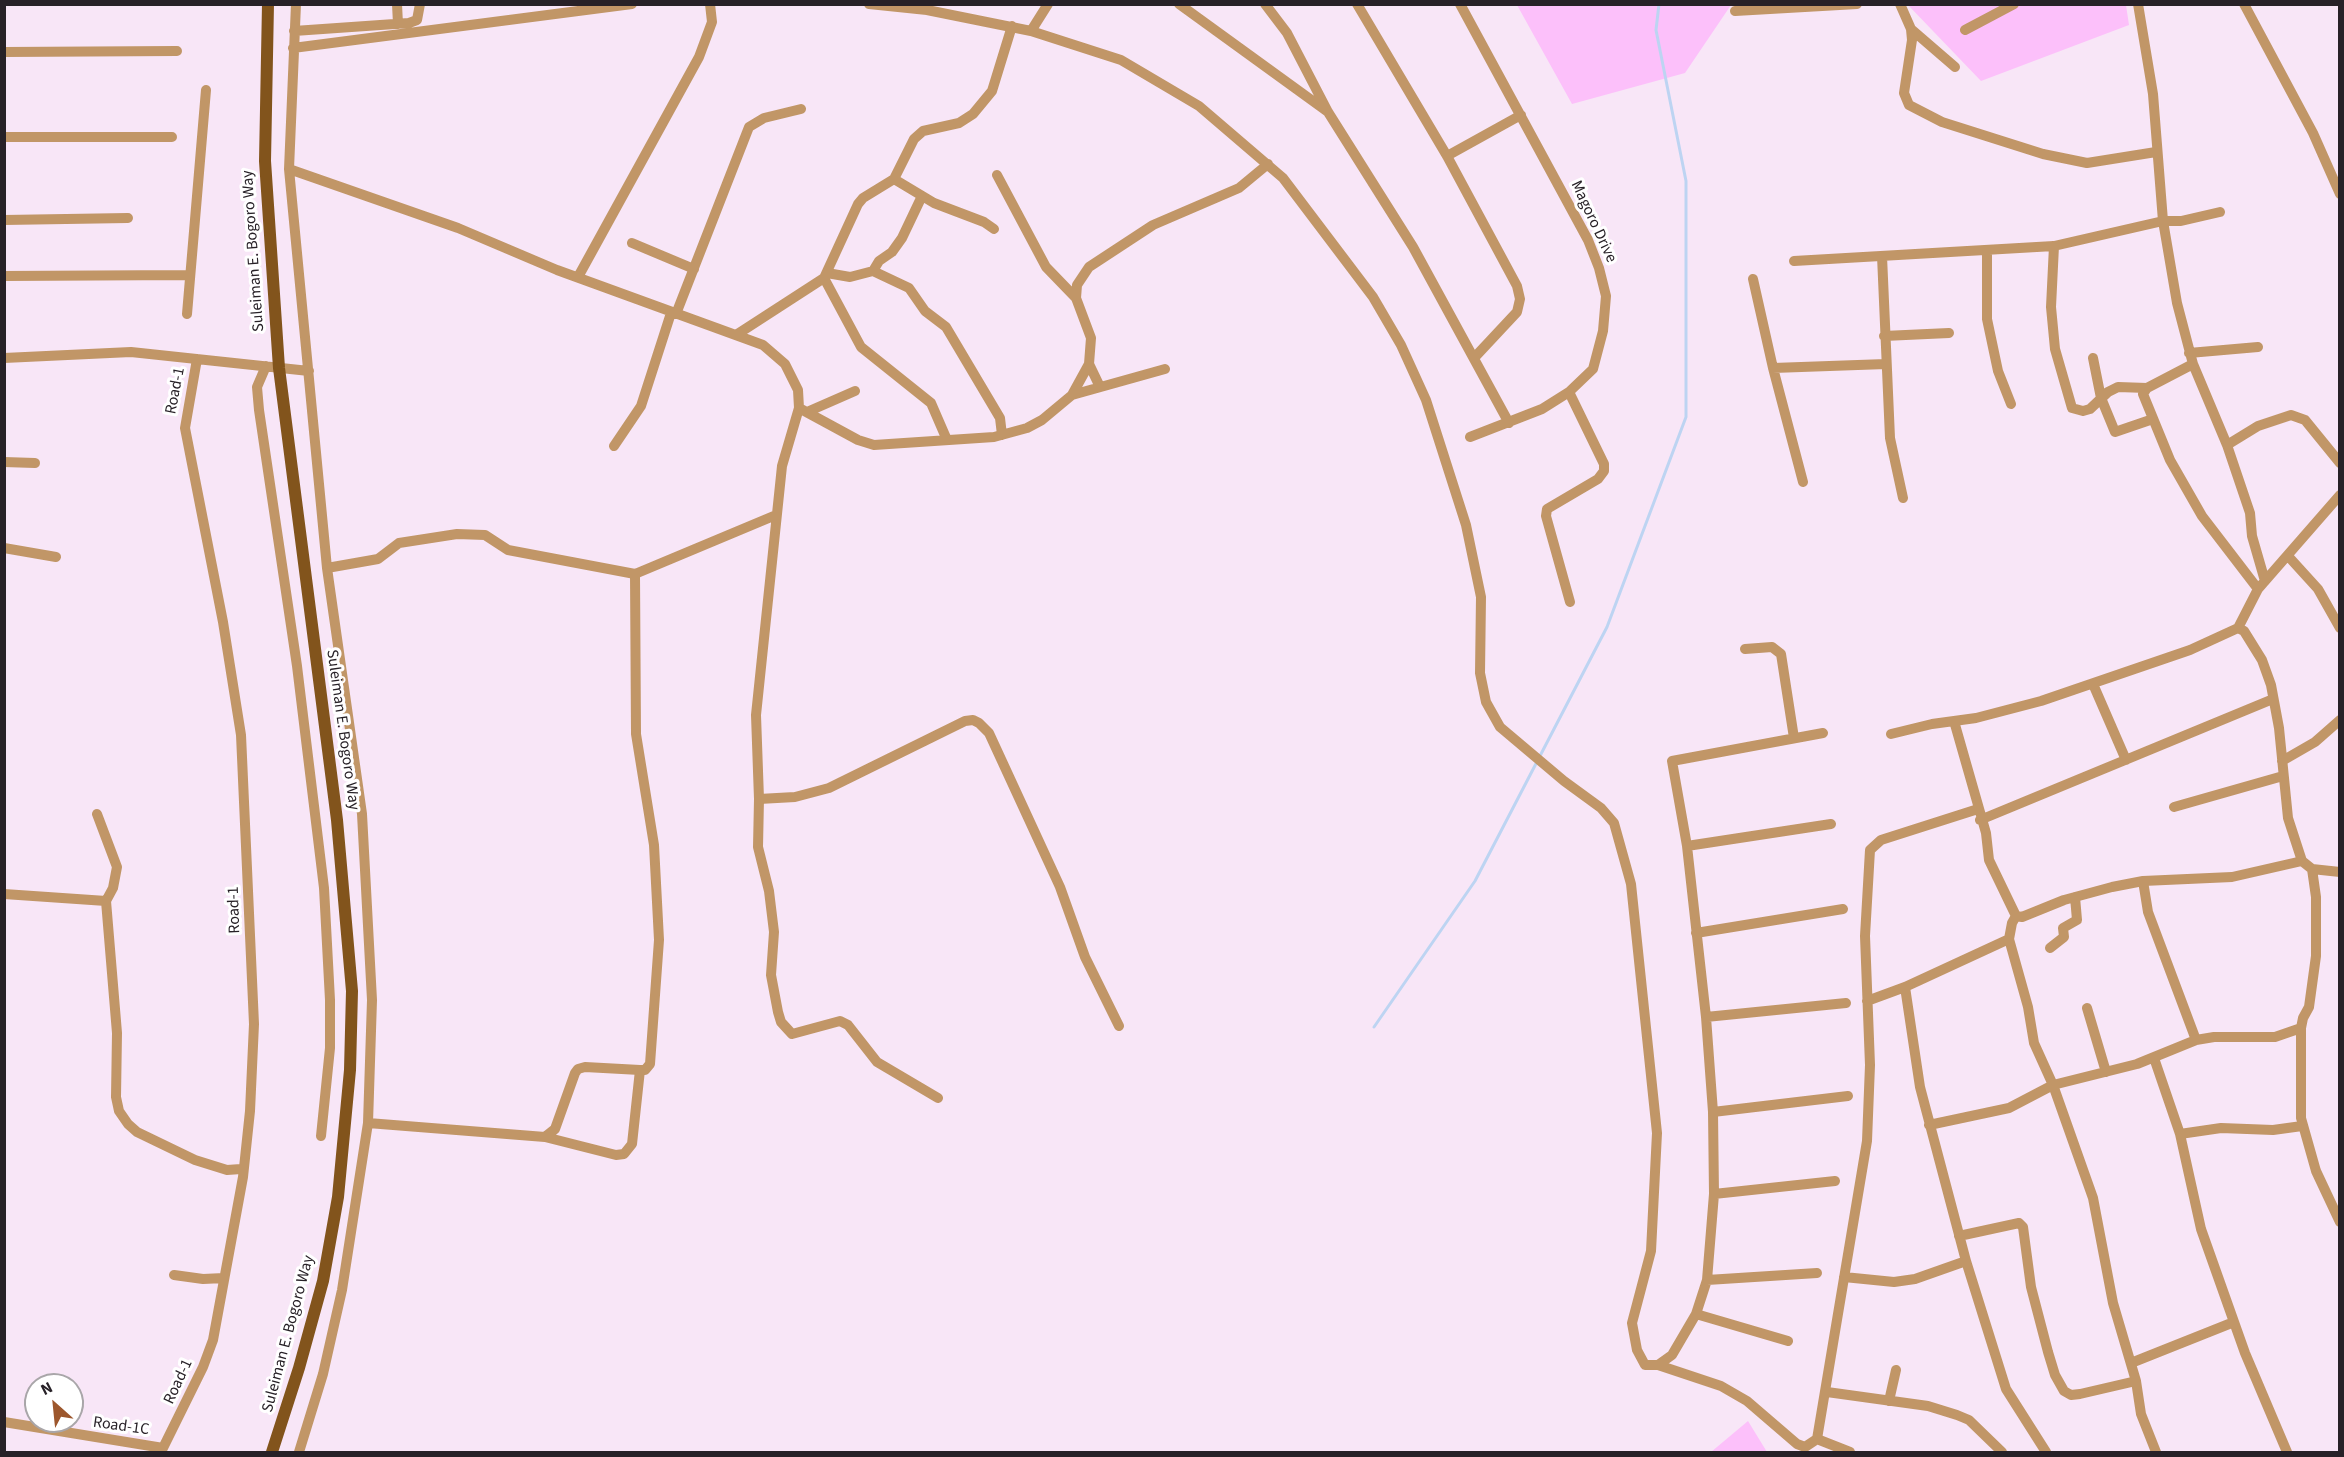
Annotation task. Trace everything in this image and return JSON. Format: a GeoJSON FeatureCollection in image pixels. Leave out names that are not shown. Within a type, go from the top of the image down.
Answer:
{"type":"FeatureCollection","features":[{"type":"Feature","properties":{"kind":"main road","name":"Suleiman E. Bogoro Way"},"geometry":{"type":"LineString","coordinates":[[268,4],[265,161],[272,367],[337,820],[352,991],[350,1070],[336,1208],[323,1281],[272,1452]]}},
{"type":"Feature","properties":{"kind":"street","name":"Suleiman E. Bogoro Way"},"geometry":{"type":"LineString","coordinates":[[296,4],[289,170],[327,568],[362,814],[372,1000],[368,1123],[342,1290],[323,1374],[298,1452]]}},
{"type":"Feature","properties":{"kind":"street"},"geometry":{"type":"LineString","coordinates":[[397,4],[398,24]]}},
{"type":"Feature","properties":{"kind":"street"},"geometry":{"type":"LineString","coordinates":[[294,31],[398,24],[417,20],[420,4]]}},
{"type":"Feature","properties":{"kind":"street"},"geometry":{"type":"LineString","coordinates":[[293,48],[632,4]]}},
{"type":"Feature","properties":{"kind":"street"},"geometry":{"type":"LineString","coordinates":[[578,277],[699,57],[712,22],[710,4]]}},
{"type":"Feature","properties":{"kind":"street"},"geometry":{"type":"LineString","coordinates":[[869,4],[927,7],[1031,31],[1121,60],[1199,106],[1283,178],[1332,240],[1372,297],[1406,354],[1426,400],[1466,525],[1481,597],[1480,672],[1486,702],[1500,727],[1601,808],[1614,823],[1631,884],[1657,1133],[1652,1251],[1632,1323],[1637,1350],[1645,1365],[1658,1365],[1721,1386],[1748,1401],[1797,1444],[1805,1447],[1817,1439],[1827,1392],[1867,1141],[1870,1065],[1864,936],[1870,850],[1881,840],[1978,809]]}},
{"type":"Feature","properties":{"kind":"street"},"geometry":{"type":"LineString","coordinates":[[1031,31],[1048,4]]}},
{"type":"Feature","properties":{"kind":"street"},"geometry":{"type":"LineString","coordinates":[[1179,4],[1328,112]]}},
{"type":"Feature","properties":{"kind":"street"},"geometry":{"type":"LineString","coordinates":[[1265,4],[1287,33],[1328,112],[1413,247],[1509,423]]}},
{"type":"Feature","properties":{"kind":"street"},"geometry":{"type":"LineString","coordinates":[[1357,4],[1447,156],[1517,286],[1520,299],[1517,312],[1474,358]]}},
{"type":"Feature","properties":{"kind":"street","name":"Magoro Drive"},"geometry":{"type":"LineString","coordinates":[[1460,4],[1588,240],[1599,268],[1606,296],[1603,331],[1593,369],[1569,392],[1542,409],[1470,437]]}},
{"type":"Feature","properties":{"kind":"street"},"geometry":{"type":"LineString","coordinates":[[1736,11],[1857,4]]}},
{"type":"Feature","properties":{"kind":"street"},"geometry":{"type":"LineString","coordinates":[[1900,4],[1911,29],[1955,67]]}},
{"type":"Feature","properties":{"kind":"street"},"geometry":{"type":"LineString","coordinates":[[1965,30],[2014,4]]}},
{"type":"Feature","properties":{"kind":"street"},"geometry":{"type":"LineString","coordinates":[[2138,4],[2153,94],[2163,220],[2176,303],[2191,358],[2227,445],[2250,513],[2252,536],[2262,585]]}},
{"type":"Feature","properties":{"kind":"street"},"geometry":{"type":"LineString","coordinates":[[2244,4],[2313,133],[2340,194]]}},
{"type":"Feature","properties":{"kind":"street"},"geometry":{"type":"LineString","coordinates":[[736,335],[826,276],[858,204],[863,198],[894,179],[914,139],[923,131],[959,123],[973,114],[992,91],[1012,26]]}},
{"type":"Feature","properties":{"kind":"street"},"geometry":{"type":"LineString","coordinates":[[1911,29],[1905,98],[1909,105],[1942,122],[2043,154],[2087,163],[2156,152]]}},
{"type":"Feature","properties":{"kind":"street"},"geometry":{"type":"LineString","coordinates":[[4,52],[177,51]]}},
{"type":"Feature","properties":{"kind":"street"},"geometry":{"type":"LineString","coordinates":[[187,314],[188,276],[206,90]]}},
{"type":"Feature","properties":{"kind":"street"},"geometry":{"type":"LineString","coordinates":[[614,446],[641,406],[673,313],[694,269],[749,127],[764,118],[801,109]]}},
{"type":"Feature","properties":{"kind":"street"},"geometry":{"type":"LineString","coordinates":[[1447,156],[1521,115]]}},
{"type":"Feature","properties":{"kind":"street"},"geometry":{"type":"LineString","coordinates":[[4,137],[172,137]]}},
{"type":"Feature","properties":{"kind":"street"},"geometry":{"type":"LineString","coordinates":[[1076,298],[1077,285],[1085,272],[1126,241],[1153,225],[1239,188],[1268,164]]}},
{"type":"Feature","properties":{"kind":"street"},"geometry":{"type":"LineString","coordinates":[[289,170],[458,228],[578,277],[764,345],[785,364],[798,390],[803,410],[783,458],[756,715],[758,847],[769,891],[774,932],[771,975],[781,1022],[792,1034],[840,1021],[848,1025],[877,1062],[938,1098]]}},
{"type":"Feature","properties":{"kind":"street"},"geometry":{"type":"LineString","coordinates":[[803,410],[858,440],[874,445],[1002,435],[1028,428],[1042,420],[1072,395],[1089,364],[1091,338],[1076,298],[1046,267],[997,175]]}},
{"type":"Feature","properties":{"kind":"street"},"geometry":{"type":"LineString","coordinates":[[894,179],[922,196],[984,222],[994,229]]}},
{"type":"Feature","properties":{"kind":"street"},"geometry":{"type":"LineString","coordinates":[[873,271],[879,261],[891,252],[902,238],[922,196]]}},
{"type":"Feature","properties":{"kind":"street"},"geometry":{"type":"LineString","coordinates":[[1794,261],[2054,246],[2163,220],[2181,221],[2220,212]]}},
{"type":"Feature","properties":{"kind":"street"},"geometry":{"type":"LineString","coordinates":[[4,220],[128,218]]}},
{"type":"Feature","properties":{"kind":"street"},"geometry":{"type":"LineString","coordinates":[[632,243],[694,269]]}},
{"type":"Feature","properties":{"kind":"street"},"geometry":{"type":"LineString","coordinates":[[2054,246],[2051,307],[2055,349],[2068,401],[2072,408],[2083,411],[2090,409],[2101,398],[2118,387],[2147,388]]}},
{"type":"Feature","properties":{"kind":"street"},"geometry":{"type":"LineString","coordinates":[[1987,250],[1987,319],[1998,371],[2011,404]]}},
{"type":"Feature","properties":{"kind":"street"},"geometry":{"type":"LineString","coordinates":[[1881,256],[1890,438],[1902,498]]}},
{"type":"Feature","properties":{"kind":"street"},"geometry":{"type":"LineString","coordinates":[[826,276],[850,278],[873,271],[905,285],[925,311],[946,327],[1000,417],[1002,435]]}},
{"type":"Feature","properties":{"kind":"street"},"geometry":{"type":"LineString","coordinates":[[4,276],[188,276]]}},
{"type":"Feature","properties":{"kind":"street"},"geometry":{"type":"LineString","coordinates":[[826,276],[861,346],[931,403],[947,440]]}},
{"type":"Feature","properties":{"kind":"street"},"geometry":{"type":"LineString","coordinates":[[1752,279],[1803,482]]}},
{"type":"Feature","properties":{"kind":"street"},"geometry":{"type":"LineString","coordinates":[[1884,336],[1949,333]]}},
{"type":"Feature","properties":{"kind":"street"},"geometry":{"type":"LineString","coordinates":[[2258,347],[2191,358],[2143,393],[2170,460],[2202,516],[2262,585]]}},
{"type":"Feature","properties":{"kind":"street"},"geometry":{"type":"LineString","coordinates":[[4,357],[112,351],[309,371]]}},
{"type":"Feature","properties":{"kind":"street"},"geometry":{"type":"LineString","coordinates":[[2092,358],[2101,398],[2115,432],[2153,419]]}},
{"type":"Feature","properties":{"kind":"street","name":"Road-1"},"geometry":{"type":"LineString","coordinates":[[162,1450],[203,1367],[213,1340],[244,1166],[250,1111],[254,1024],[241,735],[223,622],[184,428],[197,359]]}},
{"type":"Feature","properties":{"kind":"street"},"geometry":{"type":"LineString","coordinates":[[1089,364],[1100,387]]}},
{"type":"Feature","properties":{"kind":"street"},"geometry":{"type":"LineString","coordinates":[[1773,368],[1886,364]]}},
{"type":"Feature","properties":{"kind":"street"},"geometry":{"type":"LineString","coordinates":[[272,367],[257,387],[259,410],[297,666],[324,888],[330,1048],[321,1136]]}},
{"type":"Feature","properties":{"kind":"street"},"geometry":{"type":"LineString","coordinates":[[1072,395],[1166,369]]}},
{"type":"Feature","properties":{"kind":"street"},"geometry":{"type":"LineString","coordinates":[[803,410],[855,391]]}},
{"type":"Feature","properties":{"kind":"street"},"geometry":{"type":"LineString","coordinates":[[1569,392],[1604,464],[1604,471],[1598,479],[1547,509],[1546,516],[1570,602]]}},
{"type":"Feature","properties":{"kind":"street"},"geometry":{"type":"LineString","coordinates":[[2227,445],[2258,426],[2291,415],[2305,420],[2340,463]]}},
{"type":"Feature","properties":{"kind":"street"},"geometry":{"type":"LineString","coordinates":[[4,462],[34,462]]}},
{"type":"Feature","properties":{"kind":"street"},"geometry":{"type":"LineString","coordinates":[[1891,734],[1996,713],[2092,684],[2214,640],[2238,628],[2262,585],[2340,495]]}},
{"type":"Feature","properties":{"kind":"street"},"geometry":{"type":"LineString","coordinates":[[327,568],[378,559],[399,543],[456,534],[485,535],[508,550],[635,574],[777,515]]}},
{"type":"Feature","properties":{"kind":"street"},"geometry":{"type":"LineString","coordinates":[[4,548],[56,558]]}},
{"type":"Feature","properties":{"kind":"street"},"geometry":{"type":"LineString","coordinates":[[2288,556],[2318,589],[2340,628]]}},
{"type":"Feature","properties":{"kind":"street"},"geometry":{"type":"LineString","coordinates":[[557,1135],[574,1073],[585,1067],[645,1070],[650,1064],[658,940],[654,845],[636,734],[635,574]]}},
{"type":"Feature","properties":{"kind":"street"},"geometry":{"type":"LineString","coordinates":[[2238,628],[2244,631],[2262,660],[2273,699],[2288,818],[2302,861],[2312,869],[2340,872]]}},
{"type":"Feature","properties":{"kind":"street"},"geometry":{"type":"LineString","coordinates":[[1745,649],[1772,647],[1781,654],[1794,738]]}},
{"type":"Feature","properties":{"kind":"street"},"geometry":{"type":"LineString","coordinates":[[2092,684],[2126,760]]}},
{"type":"Feature","properties":{"kind":"street"},"geometry":{"type":"LineString","coordinates":[[1980,820],[2273,699]]}},
{"type":"Feature","properties":{"kind":"street"},"geometry":{"type":"LineString","coordinates":[[759,799],[795,796],[829,788],[965,721],[973,720],[980,723],[989,733],[1060,887],[1085,957],[1119,1026]]}},
{"type":"Feature","properties":{"kind":"street"},"geometry":{"type":"LineString","coordinates":[[2282,761],[2315,742],[2340,720]]}},
{"type":"Feature","properties":{"kind":"street"},"geometry":{"type":"LineString","coordinates":[[1954,721],[1972,780],[1980,820],[1986,833],[1990,865],[2016,916]]}},
{"type":"Feature","properties":{"kind":"street"},"geometry":{"type":"LineString","coordinates":[[1658,1365],[1672,1355],[1696,1314],[1707,1280],[1714,1194],[1713,1112],[1706,1017],[1687,846],[1672,761],[1823,733]]}},
{"type":"Feature","properties":{"kind":"street"},"geometry":{"type":"LineString","coordinates":[[2174,807],[2283,776]]}},
{"type":"Feature","properties":{"kind":"street"},"geometry":{"type":"LineString","coordinates":[[97,814],[117,867],[113,888],[106,901],[117,1033],[116,1097],[119,1111],[137,1132],[195,1160],[227,1170],[241,1169]]}},
{"type":"Feature","properties":{"kind":"street"},"geometry":{"type":"LineString","coordinates":[[1687,846],[1831,824]]}},
{"type":"Feature","properties":{"kind":"street"},"geometry":{"type":"LineString","coordinates":[[2016,916],[2022,917],[2075,897],[2143,881],[2232,877],[2302,861]]}},
{"type":"Feature","properties":{"kind":"street"},"geometry":{"type":"LineString","coordinates":[[2312,869],[2316,897],[2316,956],[2309,1007],[2302,1018],[2301,1028],[2302,1126],[2316,1171],[2340,1222]]}},
{"type":"Feature","properties":{"kind":"street"},"geometry":{"type":"LineString","coordinates":[[2143,881],[2148,912],[2196,1040]]}},
{"type":"Feature","properties":{"kind":"street"},"geometry":{"type":"LineString","coordinates":[[4,894],[106,901]]}},
{"type":"Feature","properties":{"kind":"street"},"geometry":{"type":"LineString","coordinates":[[2049,948],[2064,937],[2063,928],[2077,920],[2075,897]]}},
{"type":"Feature","properties":{"kind":"street"},"geometry":{"type":"LineString","coordinates":[[1696,933],[1843,909]]}},
{"type":"Feature","properties":{"kind":"street"},"geometry":{"type":"LineString","coordinates":[[2016,916],[2009,939],[2028,1007],[2034,1043],[2053,1085],[2093,1198],[2109,1282],[2136,1381],[2141,1414],[2156,1452]]}},
{"type":"Feature","properties":{"kind":"street"},"geometry":{"type":"LineString","coordinates":[[1866,1001],[1905,987],[2009,939]]}},
{"type":"Feature","properties":{"kind":"street"},"geometry":{"type":"LineString","coordinates":[[1905,987],[1920,1087],[1966,1261],[2006,1389],[2046,1452]]}},
{"type":"Feature","properties":{"kind":"street"},"geometry":{"type":"LineString","coordinates":[[1706,1017],[1846,1003]]}},
{"type":"Feature","properties":{"kind":"street"},"geometry":{"type":"LineString","coordinates":[[2087,1008],[2106,1072]]}},
{"type":"Feature","properties":{"kind":"street"},"geometry":{"type":"LineString","coordinates":[[1929,1125],[2009,1108],[2053,1085],[2154,1058],[2196,1040],[2214,1037],[2275,1037],[2301,1028]]}},
{"type":"Feature","properties":{"kind":"street"},"geometry":{"type":"LineString","coordinates":[[2154,1058],[2180,1134],[2192,1199],[2234,1322],[2287,1452]]}},
{"type":"Feature","properties":{"kind":"street"},"geometry":{"type":"LineString","coordinates":[[368,1123],[545,1137],[557,1135],[616,1155],[624,1154],[629,1149],[640,1070]]}},
{"type":"Feature","properties":{"kind":"street"},"geometry":{"type":"LineString","coordinates":[[1713,1112],[1848,1096]]}},
{"type":"Feature","properties":{"kind":"street"},"geometry":{"type":"LineString","coordinates":[[2180,1134],[2221,1128],[2273,1130],[2302,1126]]}},
{"type":"Feature","properties":{"kind":"street"},"geometry":{"type":"LineString","coordinates":[[1714,1194],[1835,1181]]}},
{"type":"Feature","properties":{"kind":"street"},"geometry":{"type":"LineString","coordinates":[[1959,1236],[2019,1223],[2023,1227],[2031,1287],[2055,1376],[2064,1391],[2071,1395],[2080,1394],[2136,1381]]}},
{"type":"Feature","properties":{"kind":"street"},"geometry":{"type":"LineString","coordinates":[[1844,1277],[1894,1282],[1922,1276],[1966,1261]]}},
{"type":"Feature","properties":{"kind":"street"},"geometry":{"type":"LineString","coordinates":[[1707,1280],[1817,1273]]}},
{"type":"Feature","properties":{"kind":"street"},"geometry":{"type":"LineString","coordinates":[[174,1275],[203,1279],[224,1278]]}},
{"type":"Feature","properties":{"kind":"street"},"geometry":{"type":"LineString","coordinates":[[1696,1314],[1788,1341]]}},
{"type":"Feature","properties":{"kind":"street"},"geometry":{"type":"LineString","coordinates":[[2131,1363],[2234,1322]]}},
{"type":"Feature","properties":{"kind":"street"},"geometry":{"type":"LineString","coordinates":[[1889,1401],[1896,1370]]}},
{"type":"Feature","properties":{"kind":"street"},"geometry":{"type":"LineString","coordinates":[[1827,1392],[1928,1407],[1957,1415],[1969,1420],[2002,1452]]}},
{"type":"Feature","properties":{"kind":"street","name":"Road-1C"},"geometry":{"type":"LineString","coordinates":[[4,1422],[162,1450]]}},
{"type":"Feature","properties":{"kind":"street"},"geometry":{"type":"LineString","coordinates":[[1817,1439],[1851,1452]]}},
{"type":"Feature","properties":{"kind":"shaded area"},"geometry":{"type":"Polygon","coordinates":[[[1517,5],[1731,5],[1685,73],[1572,104],[1517,5]]]}},
{"type":"Feature","properties":{"kind":"shaded area"},"geometry":{"type":"Polygon","coordinates":[[[1908,5],[2126,5],[2129,25],[1981,81],[1908,5]]]}},
{"type":"Feature","properties":{"kind":"shaded area"},"geometry":{"type":"Polygon","coordinates":[[[1748,1421],[1767,1452],[1711,1452],[1748,1421]]]}},
{"type":"Feature","properties":{"kind":"waterway"},"geometry":{"type":"LineString","coordinates":[[1374,1027],[1475,881],[1607,627],[1686,417],[1686,181],[1656,30],[1659,4]]}}]}
